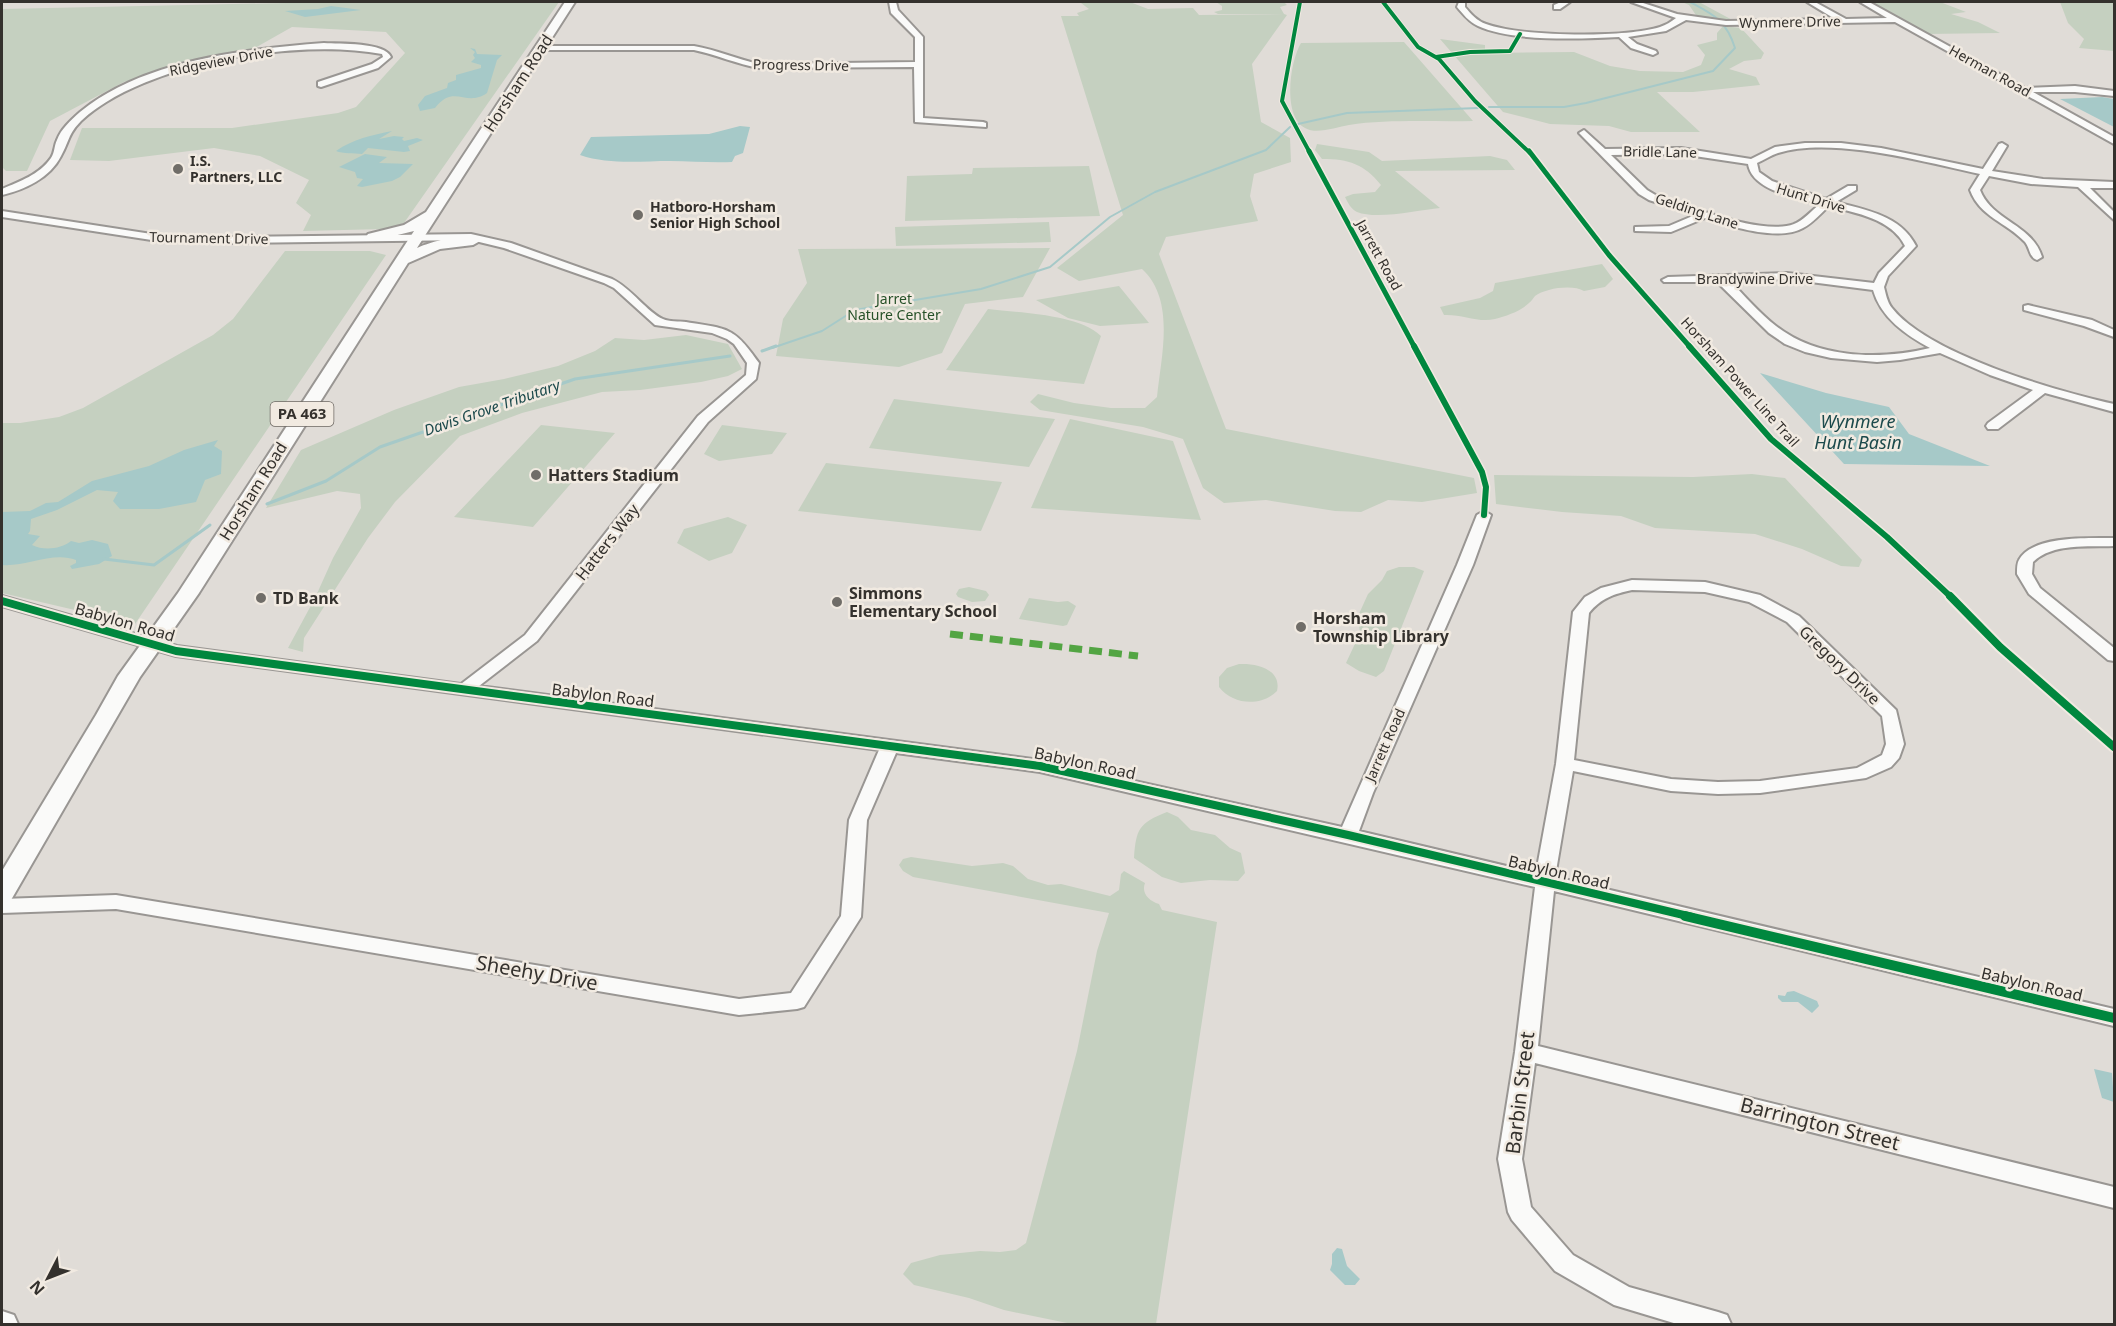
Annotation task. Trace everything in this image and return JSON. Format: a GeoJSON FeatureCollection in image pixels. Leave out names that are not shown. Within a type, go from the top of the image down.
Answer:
{"type":"FeatureCollection","features":[{"type":"Feature","properties":{"kind":"main road","name":"Horsham Road"},"geometry":{"type":"LineString","coordinates":[[2,893],[108,715],[115,699],[208,562],[570,2]]}},
{"type":"Feature","properties":{"kind":"main road"},"geometry":{"type":"LineString","coordinates":[[433,214],[433,224],[437,230],[458,236]]}},
{"type":"Feature","properties":{"kind":"main road"},"geometry":{"type":"LineString","coordinates":[[375,240],[410,228],[433,214]]}},
{"type":"Feature","properties":{"kind":"main road"},"geometry":{"type":"LineString","coordinates":[[375,240],[399,250],[403,260],[437,245],[473,241]]}},
{"type":"Feature","properties":{"kind":"street"},"geometry":{"type":"LineString","coordinates":[[893,2],[894,11],[919,37],[918,120],[983,125]]}},
{"type":"Feature","properties":{"kind":"street"},"geometry":{"type":"LineString","coordinates":[[1462,2],[1461,7],[1476,22],[1500,31],[1538,35],[1655,32],[1683,18]]}},
{"type":"Feature","properties":{"kind":"street"},"geometry":{"type":"LineString","coordinates":[[1557,7],[1566,2]]}},
{"type":"Feature","properties":{"kind":"street","name":"Wynmere Drive"},"geometry":{"type":"LineString","coordinates":[[1634,2],[1683,18],[1723,23],[1898,20]]}},
{"type":"Feature","properties":{"kind":"street"},"geometry":{"type":"LineString","coordinates":[[1810,2],[1844,21]]}},
{"type":"Feature","properties":{"kind":"street","name":"Herman Road"},"geometry":{"type":"LineString","coordinates":[[1864,2],[2115,141]]}},
{"type":"Feature","properties":{"kind":"street"},"geometry":{"type":"LineString","coordinates":[[1620,34],[1630,44],[1653,53]]}},
{"type":"Feature","properties":{"kind":"street","name":"Ridgeview Drive"},"geometry":{"type":"LineString","coordinates":[[2,192],[35,179],[51,164],[66,131],[91,110],[124,87],[150,77],[210,61],[313,46],[360,47],[385,52],[387,57],[384,61],[374,66],[339,75],[321,84]]}},
{"type":"Feature","properties":{"kind":"street","name":"Progress Drive"},"geometry":{"type":"LineString","coordinates":[[542,48],[694,48],[716,52],[739,62],[776,67],[920,64]]}},
{"type":"Feature","properties":{"kind":"street"},"geometry":{"type":"LineString","coordinates":[[2025,90],[2075,89],[2115,93]]}},
{"type":"Feature","properties":{"kind":"street","name":"Gelding Lane"},"geometry":{"type":"LineString","coordinates":[[1584,133],[1648,195],[1703,215],[1748,227],[1786,230],[1799,226],[1852,188]]}},
{"type":"Feature","properties":{"kind":"street"},"geometry":{"type":"LineString","coordinates":[[1752,162],[1764,153],[1780,148],[1826,146],[1868,150],[2036,181],[2081,186],[2115,185]]}},
{"type":"Feature","properties":{"kind":"street"},"geometry":{"type":"LineString","coordinates":[[2002,146],[1975,190],[1979,200],[2031,241],[2037,257]]}},
{"type":"Feature","properties":{"kind":"street","name":"Bridle Lane"},"geometry":{"type":"LineString","coordinates":[[1604,152],[1681,151],[1752,162]]}},
{"type":"Feature","properties":{"kind":"street","name":"Hunt Drive"},"geometry":{"type":"LineString","coordinates":[[1752,162],[1754,173],[1774,188],[1876,217],[1893,225],[1908,237],[1911,246],[1883,274],[1878,287]]}},
{"type":"Feature","properties":{"kind":"street","name":"Ridgeview Drive"},"geometry":{"type":"LineString","coordinates":[[2,198],[23,187],[24,184]]}},
{"type":"Feature","properties":{"kind":"street"},"geometry":{"type":"LineString","coordinates":[[2081,186],[2115,217]]}},
{"type":"Feature","properties":{"kind":"street","name":"Tournament Drive"},"geometry":{"type":"LineString","coordinates":[[2,214],[143,237],[216,240],[417,239]]}},
{"type":"Feature","properties":{"kind":"street"},"geometry":{"type":"LineString","coordinates":[[1639,229],[1671,229],[1703,215]]}},
{"type":"Feature","properties":{"kind":"street","name":"Tournament Drive"},"geometry":{"type":"LineString","coordinates":[[2,223],[165,246],[232,248],[375,240]]}},
{"type":"Feature","properties":{"kind":"street","name":"Hatters Way"},"geometry":{"type":"LineString","coordinates":[[417,239],[458,236],[481,238],[618,286],[659,322],[714,330],[731,336],[738,341],[753,363],[754,369],[752,376],[703,419],[531,638],[464,690]]}},
{"type":"Feature","properties":{"kind":"street","name":"Hatters Way"},"geometry":{"type":"LineString","coordinates":[[417,239],[492,241]]}},
{"type":"Feature","properties":{"kind":"street","name":"Brandywine Drive"},"geometry":{"type":"LineString","coordinates":[[1668,280],[1796,277],[1878,287]]}},
{"type":"Feature","properties":{"kind":"street"},"geometry":{"type":"LineString","coordinates":[[1720,278],[1773,330],[1786,339],[1813,349],[1867,358],[1907,358],[1941,349]]}},
{"type":"Feature","properties":{"kind":"street"},"geometry":{"type":"LineString","coordinates":[[1878,287],[1883,303],[1895,318],[1941,349],[2044,387],[2115,408]]}},
{"type":"Feature","properties":{"kind":"street"},"geometry":{"type":"LineString","coordinates":[[2028,308],[2088,323],[2115,334]]}},
{"type":"Feature","properties":{"kind":"street"},"geometry":{"type":"LineString","coordinates":[[1992,426],[2044,387]]}},
{"type":"Feature","properties":{"kind":"street","name":"Jarrett Road"},"geometry":{"type":"LineString","coordinates":[[1348,835],[1364,793],[1465,565],[1484,515]]}},
{"type":"Feature","properties":{"kind":"street"},"geometry":{"type":"LineString","coordinates":[[2115,542],[2054,544],[2036,550],[2027,560],[2024,571],[2034,591],[2115,656]]}},
{"type":"Feature","properties":{"kind":"street","name":"Gregory Drive"},"geometry":{"type":"LineString","coordinates":[[1546,883],[1565,764],[1581,612],[1591,600],[1606,591],[1632,585],[1705,587],[1754,598],[1782,612],[1793,619],[1890,714],[1895,744],[1890,758],[1885,763],[1860,774],[1760,787],[1681,786],[1565,764]]}},
{"type":"Feature","properties":{"kind":"street","name":"Babylon Road"},"geometry":{"type":"LineString","coordinates":[[2,600],[176,651],[1040,766],[1348,835],[2115,1017]]}},
{"type":"Feature","properties":{"kind":"street","name":"Sheehy Drive"},"geometry":{"type":"LineString","coordinates":[[2,906],[115,902],[739,1007],[797,1001],[851,917],[858,820],[890,745]]}},
{"type":"Feature","properties":{"kind":"street","name":"Barbin Street"},"geometry":{"type":"LineString","coordinates":[[1546,883],[1526,1052],[1510,1160],[1520,1212],[1564,1263],[1623,1298],[1718,1324]]}},
{"type":"Feature","properties":{"kind":"street","name":"Barrington Street"},"geometry":{"type":"LineString","coordinates":[[1526,1052],[2115,1198]]}},
{"type":"Feature","properties":{"kind":"green space"},"geometry":{"type":"Polygon","coordinates":[[[331,2],[559,2],[404,223],[385,229],[303,231],[311,215],[296,203],[309,180],[260,156],[214,148],[109,161],[70,160],[82,128],[232,128],[338,113],[356,107],[405,53],[386,32],[292,27],[246,53],[184,64],[124,82],[50,121],[27,171],[6,171],[2,167],[2,9],[331,2]]]}},
{"type":"Feature","properties":{"kind":"green space"},"geometry":{"type":"Polygon","coordinates":[[[1130,2],[1148,9],[1193,8],[1199,15],[1287,15],[1252,64],[1261,122],[1290,138],[1291,162],[1254,174],[1250,196],[1258,221],[1166,237],[1159,254],[1226,429],[1474,478],[1477,493],[1422,502],[1388,500],[1361,512],[1335,511],[1266,500],[1224,503],[1203,488],[1183,439],[1143,427],[1040,410],[1030,402],[1038,394],[1074,403],[1111,408],[1145,408],[1157,397],[1164,330],[1163,313],[1153,282],[1142,269],[1079,281],[1057,268],[1123,215],[1061,16],[1079,16],[1077,13],[1089,9],[1081,3],[1130,2]]]}},
{"type":"Feature","properties":{"kind":"green space"},"geometry":{"type":"Polygon","coordinates":[[[1216,2],[1284,2],[1287,5],[1280,7],[1284,14],[1218,14],[1214,12],[1222,10],[1222,6],[1216,2]]]}},
{"type":"Feature","properties":{"kind":"green space"},"geometry":{"type":"Polygon","coordinates":[[[1682,2],[1699,2],[1736,22],[1698,18],[1689,5],[1682,2]]]}},
{"type":"Feature","properties":{"kind":"green space"},"geometry":{"type":"Polygon","coordinates":[[[1869,2],[1940,2],[1966,12],[1951,14],[1978,22],[2000,33],[1927,34],[1869,2]]]}},
{"type":"Feature","properties":{"kind":"green space"},"geometry":{"type":"Polygon","coordinates":[[[2060,2],[2114,2],[2114,51],[2079,48],[2084,39],[2068,23],[2060,2]]]}},
{"type":"Feature","properties":{"kind":"green space"},"geometry":{"type":"Polygon","coordinates":[[[1723,26],[1741,28],[1764,53],[1761,59],[1744,61],[1729,69],[1756,77],[1760,85],[1693,92],[1657,92],[1700,132],[1631,132],[1609,126],[1550,124],[1503,112],[1440,39],[1485,45],[1485,50],[1492,53],[1574,52],[1610,66],[1640,71],[1683,72],[1701,65],[1705,55],[1697,45],[1717,40],[1717,33],[1723,26]]]}},
{"type":"Feature","properties":{"kind":"green space"},"geometry":{"type":"Polygon","coordinates":[[[1404,42],[1473,121],[1379,122],[1315,131],[1305,128],[1298,122],[1293,112],[1290,88],[1294,62],[1301,43],[1404,42]]]}},
{"type":"Feature","properties":{"kind":"green space"},"geometry":{"type":"Polygon","coordinates":[[[1317,144],[1369,152],[1382,161],[1490,156],[1507,160],[1515,170],[1395,171],[1440,208],[1387,215],[1365,214],[1353,209],[1345,197],[1375,192],[1381,185],[1368,172],[1355,164],[1322,159],[1315,150],[1317,144]]]}},
{"type":"Feature","properties":{"kind":"green space"},"geometry":{"type":"Polygon","coordinates":[[[1089,166],[1100,216],[905,221],[907,176],[972,174],[973,168],[1089,166]]]}},
{"type":"Feature","properties":{"kind":"green space"},"geometry":{"type":"Polygon","coordinates":[[[1049,222],[1051,242],[896,246],[895,227],[1049,222]]]}},
{"type":"Feature","properties":{"kind":"green space","name":"Jarret Nature Center"},"geometry":{"type":"Polygon","coordinates":[[[1050,248],[1023,297],[965,304],[942,353],[899,367],[776,356],[783,319],[807,283],[798,249],[1050,248]]]}},
{"type":"Feature","properties":{"kind":"green space"},"geometry":{"type":"Polygon","coordinates":[[[285,251],[370,251],[386,255],[135,624],[2,593],[2,423],[20,423],[59,417],[83,408],[213,335],[233,319],[285,251]]]}},
{"type":"Feature","properties":{"kind":"green space"},"geometry":{"type":"Polygon","coordinates":[[[1602,264],[1613,279],[1605,287],[1584,291],[1566,287],[1545,291],[1535,296],[1522,308],[1495,319],[1482,320],[1444,315],[1440,307],[1480,298],[1493,291],[1495,283],[1602,264]]]}},
{"type":"Feature","properties":{"kind":"green space"},"geometry":{"type":"Polygon","coordinates":[[[1119,286],[1149,323],[1100,326],[1068,318],[1036,300],[1119,286]]]}},
{"type":"Feature","properties":{"kind":"green space"},"geometry":{"type":"Polygon","coordinates":[[[988,309],[1063,319],[1078,323],[1101,336],[1084,384],[946,370],[988,309]]]}},
{"type":"Feature","properties":{"kind":"green space"},"geometry":{"type":"Polygon","coordinates":[[[686,335],[728,344],[742,369],[728,376],[701,382],[640,390],[602,392],[522,413],[460,436],[395,502],[368,538],[304,638],[303,652],[288,648],[361,508],[360,494],[337,491],[266,508],[301,450],[394,410],[459,387],[558,366],[595,351],[615,338],[644,340],[686,335]]]}},
{"type":"Feature","properties":{"kind":"green space"},"geometry":{"type":"Polygon","coordinates":[[[894,399],[1055,419],[1029,467],[869,448],[894,399]]]}},
{"type":"Feature","properties":{"kind":"green space"},"geometry":{"type":"Polygon","coordinates":[[[1070,419],[1173,441],[1201,520],[1031,508],[1070,419]]]}},
{"type":"Feature","properties":{"kind":"green space","name":"Hatters Stadium"},"geometry":{"type":"Polygon","coordinates":[[[541,425],[615,433],[533,527],[454,517],[541,425]]]}},
{"type":"Feature","properties":{"kind":"green space"},"geometry":{"type":"Polygon","coordinates":[[[722,425],[787,433],[772,454],[719,461],[704,454],[722,425]]]}},
{"type":"Feature","properties":{"kind":"green space"},"geometry":{"type":"Polygon","coordinates":[[[826,463],[1002,482],[981,531],[798,511],[826,463]]]}},
{"type":"Feature","properties":{"kind":"green space"},"geometry":{"type":"Polygon","coordinates":[[[1752,474],[1785,478],[1862,560],[1859,567],[1841,566],[1802,549],[1755,534],[1655,528],[1621,516],[1496,504],[1494,475],[1693,477],[1752,474]]]}},
{"type":"Feature","properties":{"kind":"green space"},"geometry":{"type":"Polygon","coordinates":[[[728,517],[747,525],[732,553],[709,561],[677,543],[684,529],[728,517]]]}},
{"type":"Feature","properties":{"kind":"green space"},"geometry":{"type":"Polygon","coordinates":[[[1399,567],[1414,567],[1424,571],[1384,671],[1376,677],[1346,663],[1360,633],[1358,616],[1368,594],[1382,580],[1387,571],[1399,567]]]}},
{"type":"Feature","properties":{"kind":"green space"},"geometry":{"type":"Polygon","coordinates":[[[969,587],[986,591],[989,595],[985,601],[972,602],[958,597],[956,594],[959,589],[969,587]]]}},
{"type":"Feature","properties":{"kind":"green space"},"geometry":{"type":"Polygon","coordinates":[[[1029,598],[1068,601],[1076,606],[1067,625],[1063,626],[1019,619],[1029,598]]]}},
{"type":"Feature","properties":{"kind":"green space"},"geometry":{"type":"Polygon","coordinates":[[[1239,664],[1260,666],[1272,673],[1278,683],[1277,691],[1255,702],[1239,700],[1225,693],[1219,687],[1219,677],[1227,668],[1239,664]]]}},
{"type":"Feature","properties":{"kind":"green space"},"geometry":{"type":"Polygon","coordinates":[[[1167,812],[1178,817],[1191,830],[1215,835],[1230,848],[1241,853],[1245,873],[1238,881],[1210,880],[1181,883],[1162,877],[1134,858],[1136,840],[1141,828],[1150,820],[1167,812]]]}},
{"type":"Feature","properties":{"kind":"green space"},"geometry":{"type":"Polygon","coordinates":[[[911,857],[972,866],[1003,863],[1013,866],[1028,879],[1048,885],[1061,884],[1110,896],[1119,890],[1121,874],[1124,871],[1145,883],[1144,890],[1147,896],[1159,904],[1162,910],[1217,922],[1156,1324],[1072,1324],[1004,1310],[969,1298],[914,1285],[903,1274],[911,1263],[940,1255],[1016,1250],[1026,1243],[1077,1051],[1097,951],[1109,913],[913,877],[903,871],[899,865],[903,859],[911,857]]]}},
{"type":"Feature","properties":{"kind":"water"},"geometry":{"type":"Polygon","coordinates":[[[331,6],[361,10],[305,17],[285,11],[318,9],[331,6]]]}},
{"type":"Feature","properties":{"kind":"water"},"geometry":{"type":"Polygon","coordinates":[[[470,48],[475,49],[477,54],[502,55],[497,60],[487,93],[473,98],[448,97],[435,108],[420,111],[418,105],[425,96],[447,88],[448,83],[456,80],[456,75],[481,68],[481,65],[471,62],[475,58],[473,55],[475,52],[470,48]]]}},
{"type":"Feature","properties":{"kind":"water"},"geometry":{"type":"Polygon","coordinates":[[[2102,97],[2114,99],[2114,127],[2060,99],[2102,97]]]}},
{"type":"Feature","properties":{"kind":"water"},"geometry":{"type":"Polygon","coordinates":[[[740,126],[750,127],[743,153],[735,156],[732,162],[614,161],[580,155],[591,137],[709,134],[740,126]]]}},
{"type":"Feature","properties":{"kind":"water"},"geometry":{"type":"Polygon","coordinates":[[[392,131],[379,139],[394,136],[404,137],[402,139],[404,141],[417,138],[423,140],[408,146],[410,151],[404,152],[368,148],[362,154],[336,151],[356,140],[392,131]]]}},
{"type":"Feature","properties":{"kind":"water"},"geometry":{"type":"Polygon","coordinates":[[[365,154],[387,157],[379,163],[413,164],[400,177],[392,181],[357,186],[363,179],[357,178],[355,172],[339,167],[365,154]]]}},
{"type":"Feature","properties":{"kind":"water","name":"Wynmere Hunt Basin"},"geometry":{"type":"Polygon","coordinates":[[[1760,373],[1826,393],[1889,407],[1909,434],[1990,466],[1844,464],[1760,373]]]}},
{"type":"Feature","properties":{"kind":"water"},"geometry":{"type":"Polygon","coordinates":[[[218,440],[214,446],[222,451],[221,474],[205,480],[196,502],[159,509],[120,509],[113,501],[118,492],[97,490],[57,510],[31,519],[28,534],[40,536],[32,545],[37,547],[52,548],[71,541],[79,543],[92,540],[108,544],[112,556],[99,564],[72,569],[70,566],[76,563],[76,560],[58,557],[2,565],[2,512],[30,511],[46,503],[58,502],[92,481],[149,466],[184,450],[218,440]]]}},
{"type":"Feature","properties":{"kind":"water"},"geometry":{"type":"Polygon","coordinates":[[[1794,991],[1817,1001],[1819,1006],[1812,1013],[1798,1002],[1782,1002],[1778,998],[1778,995],[1785,996],[1787,992],[1794,991]]]}},
{"type":"Feature","properties":{"kind":"water"},"geometry":{"type":"Polygon","coordinates":[[[2094,1069],[2112,1073],[2114,1102],[2102,1098],[2094,1069]]]}},
{"type":"Feature","properties":{"kind":"water"},"geometry":{"type":"Polygon","coordinates":[[[1337,1248],[1342,1249],[1347,1266],[1360,1279],[1355,1285],[1345,1285],[1330,1270],[1332,1254],[1337,1248]]]}},
{"type":"Feature","properties":{"kind":"waterway","name":"Davis Grove Tributary"},"geometry":{"type":"LineString","coordinates":[[1489,107],[1564,107],[1713,71],[1735,48],[1728,31],[1718,19],[1690,2]]}},
{"type":"Feature","properties":{"kind":"waterway","name":"Davis Grove Tributary"},"geometry":{"type":"LineString","coordinates":[[1298,124],[1347,113],[1478,108]]}},
{"type":"Feature","properties":{"kind":"waterway","name":"Davis Grove Tributary"},"geometry":{"type":"LineString","coordinates":[[772,348],[822,331],[855,310],[981,289],[1050,267],[1110,217],[1155,192],[1266,150],[1290,127]]}},
{"type":"Feature","properties":{"kind":"waterway","name":"Davis Grove Tributary"},"geometry":{"type":"LineString","coordinates":[[762,351],[776,346]]}},
{"type":"Feature","properties":{"kind":"waterway","name":"Davis Grove Tributary"},"geometry":{"type":"LineString","coordinates":[[267,504],[326,481],[380,447],[575,379],[730,356]]}},
{"type":"Feature","properties":{"kind":"waterway","name":"Davis Grove Tributary"},"geometry":{"type":"LineString","coordinates":[[104,559],[154,565],[210,525]]}},
{"type":"Feature","properties":{"kind":"marked path"},"geometry":{"type":"LineString","coordinates":[[950,634],[1138,656]]}},
{"type":"Feature","properties":{"kind":"cycle path"},"geometry":{"type":"LineString","coordinates":[[1300,2],[1282,101],[1482,472],[1486,487],[1484,515]]}},
{"type":"Feature","properties":{"kind":"cycle path","name":"Horsham Power Line Trail"},"geometry":{"type":"LineString","coordinates":[[1383,2],[1418,47],[1439,59],[1475,101],[1536,158],[1609,255],[1771,439],[1887,537],[2000,647],[2114,747]]}},
{"type":"Feature","properties":{"kind":"cycle path"},"geometry":{"type":"LineString","coordinates":[[1436,57],[1470,52],[1510,51],[1520,34]]}},
{"type":"Feature","properties":{"kind":"cycle path"},"geometry":{"type":"LineString","coordinates":[[2,601],[176,651],[1040,766],[1348,835],[2114,1018]]}},
{"type":"Feature","properties":{"kind":"place","name":"I.S. Partners, LLC"},"geometry":{"type":"Point","coordinates":[178,169]}},
{"type":"Feature","properties":{"kind":"place","name":"Hatboro-Horsham Senior High School"},"geometry":{"type":"Point","coordinates":[638,215]}},
{"type":"Feature","properties":{"kind":"place","name":"Hatters Stadium"},"geometry":{"type":"Point","coordinates":[536,475]}},
{"type":"Feature","properties":{"kind":"place","name":"TD Bank"},"geometry":{"type":"Point","coordinates":[261,598]}},
{"type":"Feature","properties":{"kind":"place","name":"Simmons Elementary School"},"geometry":{"type":"Point","coordinates":[837,602]}},
{"type":"Feature","properties":{"kind":"place","name":"Horsham Township Library"},"geometry":{"type":"Point","coordinates":[1301,627]}}]}
